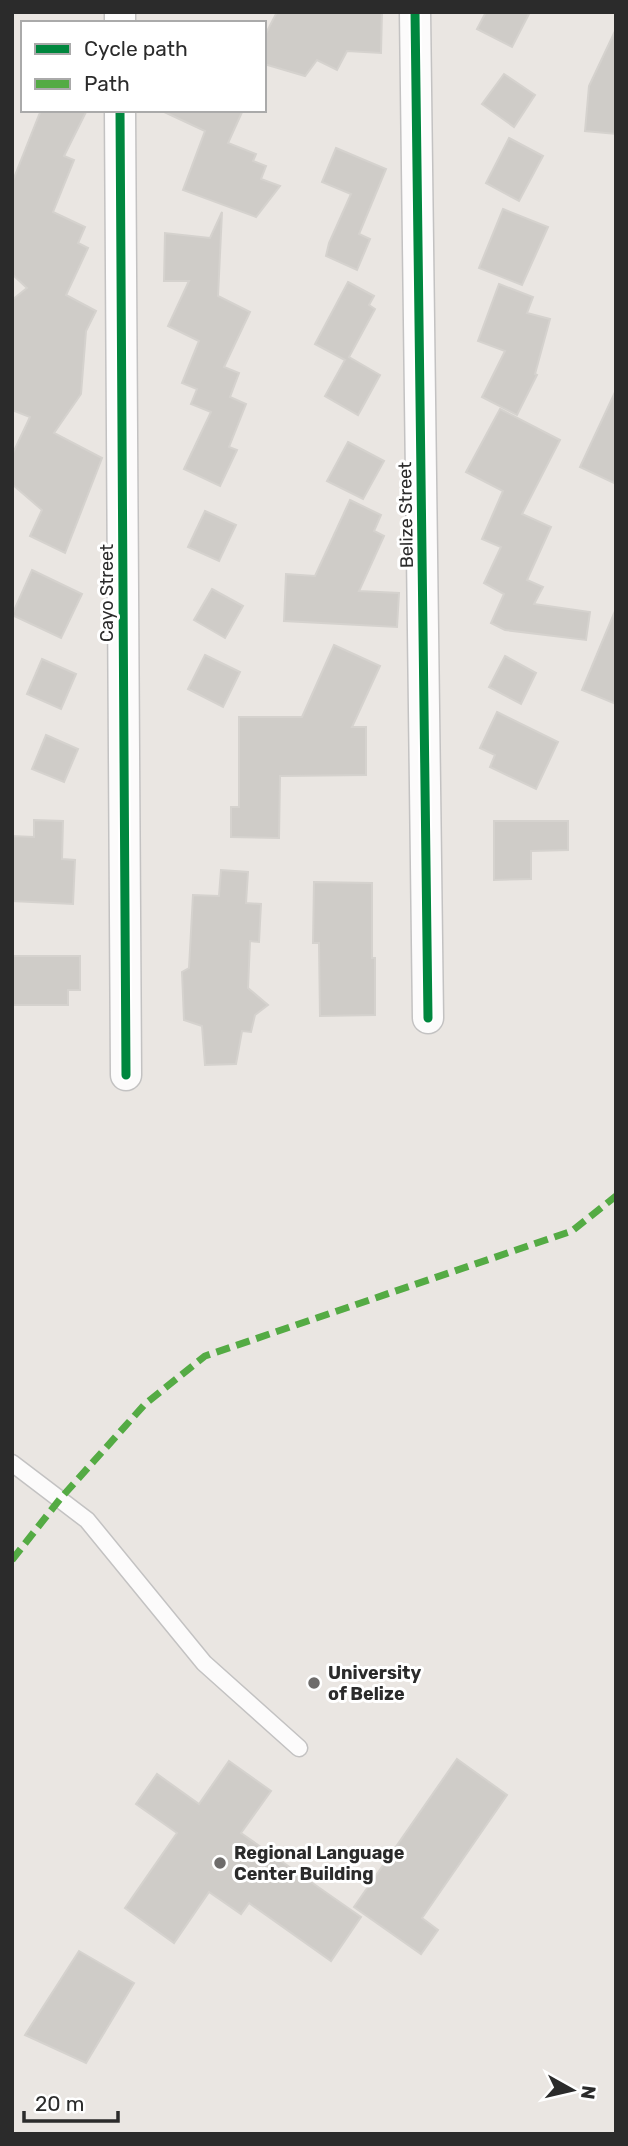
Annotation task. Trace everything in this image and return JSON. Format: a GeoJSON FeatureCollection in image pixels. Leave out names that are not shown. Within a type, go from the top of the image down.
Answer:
{"type":"FeatureCollection","features":[{"type":"Feature","properties":{"kind":"street","name":"Belize Street"},"geometry":{"type":"LineString","coordinates":[[415,12],[428,1018]]}},
{"type":"Feature","properties":{"kind":"street","name":"Cayo Street"},"geometry":{"type":"LineString","coordinates":[[120,112],[126,1075]]}},
{"type":"Feature","properties":{"kind":"lane"},"geometry":{"type":"LineString","coordinates":[[12,1463],[87,1520],[204,1663],[299,1748]]}},
{"type":"Feature","properties":{"kind":"building"},"geometry":{"type":"Polygon","coordinates":[[[277,12],[382,12],[381,53],[347,51],[337,70],[317,60],[305,76],[266,65],[266,33],[277,12]]]}},
{"type":"Feature","properties":{"kind":"building"},"geometry":{"type":"Polygon","coordinates":[[[486,12],[530,12],[512,47],[477,29],[486,12]]]}},
{"type":"Feature","properties":{"kind":"building"},"geometry":{"type":"Polygon","coordinates":[[[616,29],[616,134],[585,131],[589,86],[616,29]]]}},
{"type":"Feature","properties":{"kind":"building"},"geometry":{"type":"Polygon","coordinates":[[[504,74],[535,95],[514,127],[482,104],[504,74]]]}},
{"type":"Feature","properties":{"kind":"building"},"geometry":{"type":"Polygon","coordinates":[[[40,112],[86,112],[64,156],[74,160],[53,212],[85,227],[78,243],[88,248],[66,295],[96,311],[86,331],[81,394],[54,433],[102,458],[65,553],[30,536],[42,510],[12,484],[12,455],[30,417],[12,410],[12,300],[27,288],[12,274],[12,183],[40,112]]]}},
{"type":"Feature","properties":{"kind":"building"},"geometry":{"type":"Polygon","coordinates":[[[164,112],[242,112],[228,143],[256,154],[253,161],[266,166],[261,179],[280,186],[256,217],[183,190],[205,131],[164,112]]]}},
{"type":"Feature","properties":{"kind":"building"},"geometry":{"type":"Polygon","coordinates":[[[509,138],[543,156],[519,201],[486,183],[509,138]]]}},
{"type":"Feature","properties":{"kind":"building"},"geometry":{"type":"Polygon","coordinates":[[[336,148],[386,169],[359,234],[370,239],[357,270],[326,256],[351,194],[322,182],[336,148]]]}},
{"type":"Feature","properties":{"kind":"building"},"geometry":{"type":"Polygon","coordinates":[[[503,209],[548,227],[522,285],[479,268],[503,209]]]}},
{"type":"Feature","properties":{"kind":"building"},"geometry":{"type":"Polygon","coordinates":[[[222,212],[218,296],[250,312],[224,367],[239,373],[230,397],[246,404],[229,447],[237,450],[220,486],[184,469],[211,412],[191,404],[197,389],[182,383],[199,341],[168,326],[189,281],[164,281],[165,233],[210,238],[222,212]]]}},
{"type":"Feature","properties":{"kind":"building"},"geometry":{"type":"Polygon","coordinates":[[[348,282],[374,296],[369,305],[375,309],[349,357],[380,375],[358,415],[325,396],[345,360],[315,344],[348,282]]]}},
{"type":"Feature","properties":{"kind":"building"},"geometry":{"type":"Polygon","coordinates":[[[499,284],[533,297],[527,313],[550,319],[535,374],[537,375],[517,415],[482,397],[505,351],[478,341],[499,284]]]}},
{"type":"Feature","properties":{"kind":"building"},"geometry":{"type":"Polygon","coordinates":[[[616,390],[616,484],[580,467],[616,390]]]}},
{"type":"Feature","properties":{"kind":"building"},"geometry":{"type":"Polygon","coordinates":[[[500,409],[560,440],[522,514],[551,527],[527,580],[543,587],[534,604],[590,612],[586,640],[505,630],[491,623],[504,594],[484,583],[501,547],[482,539],[503,491],[466,472],[500,409]]]}},
{"type":"Feature","properties":{"kind":"building"},"geometry":{"type":"Polygon","coordinates":[[[348,442],[384,461],[363,499],[327,481],[348,442]]]}},
{"type":"Feature","properties":{"kind":"building"},"geometry":{"type":"Polygon","coordinates":[[[350,500],[381,515],[374,531],[384,536],[359,591],[399,593],[397,627],[284,621],[286,574],[315,576],[350,500]]]}},
{"type":"Feature","properties":{"kind":"building"},"geometry":{"type":"Polygon","coordinates":[[[205,511],[236,525],[219,561],[188,547],[205,511]]]}},
{"type":"Feature","properties":{"kind":"building"},"geometry":{"type":"Polygon","coordinates":[[[32,570],[82,594],[61,638],[12,615],[32,570]]]}},
{"type":"Feature","properties":{"kind":"building"},"geometry":{"type":"Polygon","coordinates":[[[212,589],[243,606],[225,638],[194,620],[212,589]]]}},
{"type":"Feature","properties":{"kind":"building"},"geometry":{"type":"Polygon","coordinates":[[[616,611],[616,704],[582,690],[616,611]]]}},
{"type":"Feature","properties":{"kind":"building"},"geometry":{"type":"Polygon","coordinates":[[[334,645],[380,666],[352,727],[366,727],[366,775],[280,776],[279,838],[231,837],[231,807],[239,807],[239,717],[302,717],[334,645]]]}},
{"type":"Feature","properties":{"kind":"building"},"geometry":{"type":"Polygon","coordinates":[[[205,655],[240,672],[223,707],[188,689],[205,655]]]}},
{"type":"Feature","properties":{"kind":"building"},"geometry":{"type":"Polygon","coordinates":[[[505,656],[536,673],[521,704],[489,687],[505,656]]]}},
{"type":"Feature","properties":{"kind":"building"},"geometry":{"type":"Polygon","coordinates":[[[42,659],[76,674],[61,709],[27,694],[42,659]]]}},
{"type":"Feature","properties":{"kind":"building"},"geometry":{"type":"Polygon","coordinates":[[[497,712],[558,742],[536,789],[490,767],[495,755],[480,748],[497,712]]]}},
{"type":"Feature","properties":{"kind":"building"},"geometry":{"type":"Polygon","coordinates":[[[46,735],[78,749],[64,782],[32,769],[46,735]]]}},
{"type":"Feature","properties":{"kind":"building"},"geometry":{"type":"Polygon","coordinates":[[[34,820],[63,821],[62,859],[75,860],[73,904],[12,901],[12,836],[34,837],[34,820]]]}},
{"type":"Feature","properties":{"kind":"building"},"geometry":{"type":"Polygon","coordinates":[[[494,821],[568,821],[568,850],[531,851],[531,879],[494,880],[494,821]]]}},
{"type":"Feature","properties":{"kind":"building"},"geometry":{"type":"Polygon","coordinates":[[[221,870],[248,872],[246,903],[261,904],[259,942],[250,941],[248,988],[268,1005],[255,1015],[251,1032],[242,1031],[236,1064],[205,1065],[202,1026],[184,1020],[182,972],[189,968],[193,895],[219,896],[221,870]]]}},
{"type":"Feature","properties":{"kind":"building"},"geometry":{"type":"Polygon","coordinates":[[[314,882],[372,883],[375,1015],[320,1016],[319,943],[313,943],[314,882]]]}},
{"type":"Feature","properties":{"kind":"building"},"geometry":{"type":"Polygon","coordinates":[[[13,956],[80,956],[80,990],[68,990],[68,1005],[13,1005],[13,956]]]}},
{"type":"Feature","properties":{"kind":"building"},"geometry":{"type":"Polygon","coordinates":[[[457,1759],[507,1795],[422,1918],[438,1930],[421,1954],[354,1907],[457,1759]]]}},
{"type":"Feature","properties":{"kind":"building","name":"Regional Language Center Building"},"geometry":{"type":"Polygon","coordinates":[[[229,1761],[271,1791],[241,1833],[361,1917],[331,1961],[249,1903],[241,1914],[209,1892],[174,1943],[125,1908],[177,1833],[136,1804],[157,1774],[199,1804],[229,1761]]]}},
{"type":"Feature","properties":{"kind":"building"},"geometry":{"type":"Polygon","coordinates":[[[79,1951],[134,1983],[86,2063],[25,2035],[79,1951]]]}},
{"type":"Feature","properties":{"kind":"marked path"},"geometry":{"type":"LineString","coordinates":[[12,1560],[60,1499],[145,1404],[205,1356],[572,1231],[616,1196]]}},
{"type":"Feature","properties":{"kind":"cycle path"},"geometry":{"type":"LineString","coordinates":[[415,12],[428,1018]]}},
{"type":"Feature","properties":{"kind":"cycle path"},"geometry":{"type":"LineString","coordinates":[[120,112],[126,1075]]}},
{"type":"Feature","properties":{"kind":"place","name":"University of Belize"},"geometry":{"type":"Point","coordinates":[314,1683]}},
{"type":"Feature","properties":{"kind":"place","name":"Regional Language Center Building"},"geometry":{"type":"Point","coordinates":[220,1863]}}]}
